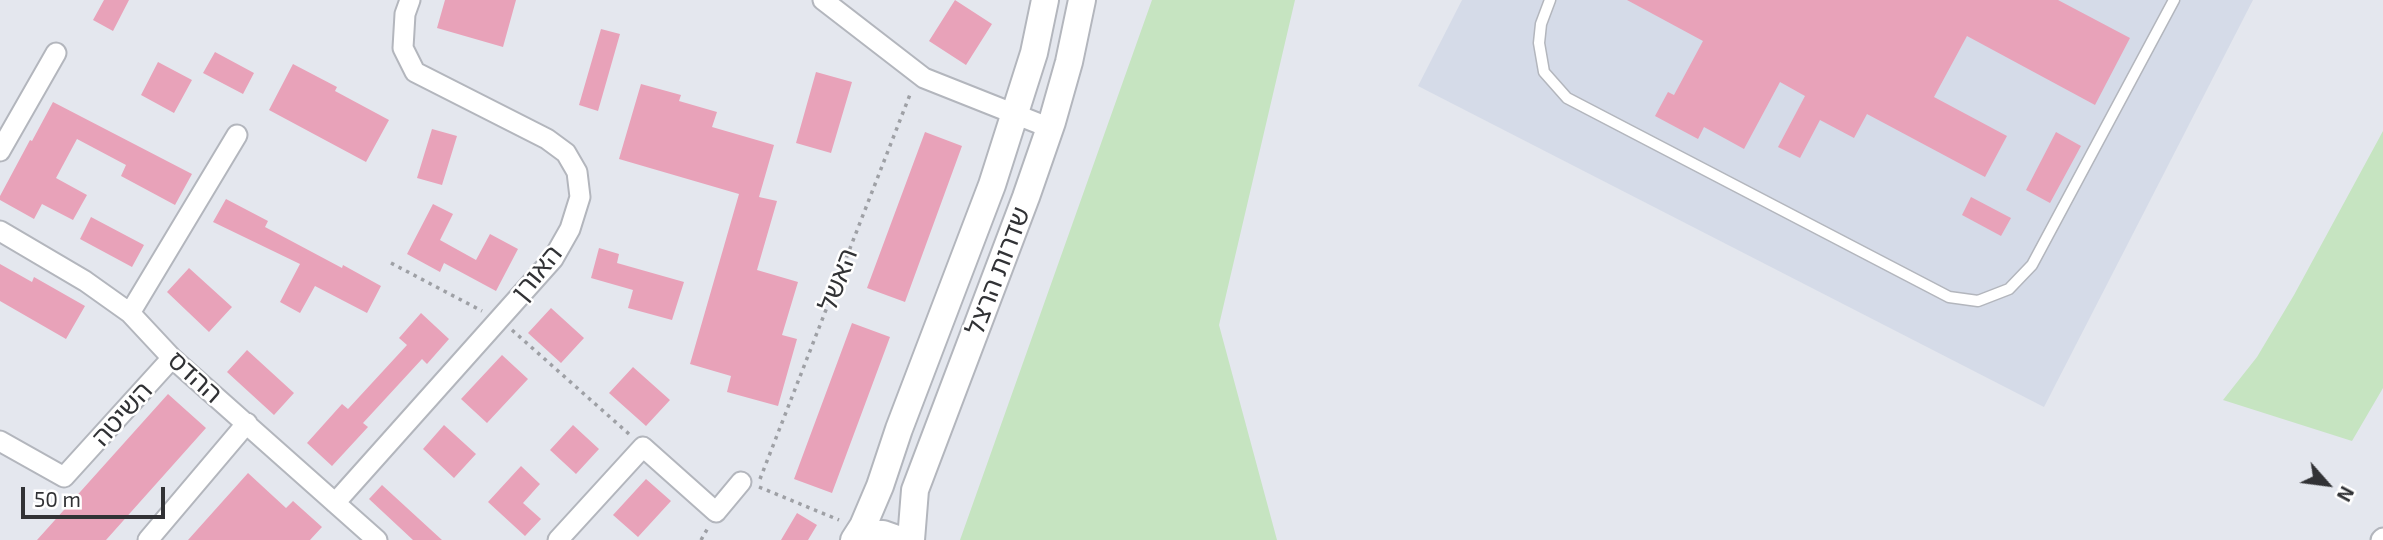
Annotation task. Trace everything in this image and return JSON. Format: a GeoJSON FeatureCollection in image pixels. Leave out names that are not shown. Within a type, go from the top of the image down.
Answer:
{"type":"FeatureCollection","features":[{"type":"Feature","properties":{"kind":"main road","name":"שדרות הרצל"},"geometry":{"type":"LineString","coordinates":[[857,536],[883,477],[1015,116],[1034,53],[1045,0]]}},
{"type":"Feature","properties":{"kind":"main road","name":"שדרות הרצל"},"geometry":{"type":"LineString","coordinates":[[911,540],[915,490],[1050,128],[1069,62],[1082,0]]}},
{"type":"Feature","properties":{"kind":"main road"},"geometry":{"type":"LineString","coordinates":[[857,536],[883,534],[900,540]]}},
{"type":"Feature","properties":{"kind":"street","name":"האורן"},"geometry":{"type":"LineString","coordinates":[[335,503],[553,259],[570,229],[580,197],[577,172],[566,153],[547,139],[415,72],[403,48],[405,14],[410,0]]}},
{"type":"Feature","properties":{"kind":"street"},"geometry":{"type":"LineString","coordinates":[[823,0],[918,74],[952,91],[1050,128]]}},
{"type":"Feature","properties":{"kind":"street"},"geometry":{"type":"LineString","coordinates":[[0,152],[56,53]]}},
{"type":"Feature","properties":{"kind":"street"},"geometry":{"type":"LineString","coordinates":[[130,313],[237,135]]}},
{"type":"Feature","properties":{"kind":"street","name":"ההדס"},"geometry":{"type":"LineString","coordinates":[[0,231],[85,281],[130,313],[172,358],[377,540]]}},
{"type":"Feature","properties":{"kind":"street","name":"השיטה"},"geometry":{"type":"LineString","coordinates":[[0,441],[64,477],[172,358]]}},
{"type":"Feature","properties":{"kind":"street"},"geometry":{"type":"LineString","coordinates":[[148,540],[247,423]]}},
{"type":"Feature","properties":{"kind":"street"},"geometry":{"type":"LineString","coordinates":[[558,540],[643,447],[716,512],[749,485]]}},
{"type":"Feature","properties":{"kind":"lane"},"geometry":{"type":"LineString","coordinates":[[1550,0],[1541,24],[1539,43],[1544,72],[1567,98],[1949,297],[1978,301],[2009,289],[2032,265],[2174,0]]}},
{"type":"Feature","properties":{"kind":"path","name":"האשל"},"geometry":{"type":"LineString","coordinates":[[749,485],[918,74]]}},
{"type":"Feature","properties":{"kind":"path"},"geometry":{"type":"LineString","coordinates":[[391,263],[499,319],[643,447]]}},
{"type":"Feature","properties":{"kind":"path"},"geometry":{"type":"LineString","coordinates":[[749,485],[857,536]]}},
{"type":"Feature","properties":{"kind":"shaded area"},"geometry":{"type":"Polygon","coordinates":[[[1462,0],[2253,0],[2044,407],[1418,86],[1462,0]]]}},
{"type":"Feature","properties":{"kind":"green space"},"geometry":{"type":"Polygon","coordinates":[[[1152,0],[1295,0],[1219,325],[1277,540],[960,540],[1152,0]]]}},
{"type":"Feature","properties":{"kind":"green space"},"geometry":{"type":"Polygon","coordinates":[[[2383,131],[2383,388],[2352,441],[2223,400],[2257,357],[2294,295],[2383,131]]]}},
{"type":"Feature","properties":{"kind":"building"},"geometry":{"type":"Polygon","coordinates":[[[104,0],[129,0],[113,31],[93,20],[104,0]]]}},
{"type":"Feature","properties":{"kind":"building"},"geometry":{"type":"Polygon","coordinates":[[[445,0],[516,0],[503,47],[437,28],[445,0]]]}},
{"type":"Feature","properties":{"kind":"building"},"geometry":{"type":"Polygon","coordinates":[[[955,0],[992,24],[966,65],[929,41],[955,0]]]}},
{"type":"Feature","properties":{"kind":"building"},"geometry":{"type":"Polygon","coordinates":[[[1627,0],[2058,0],[2130,38],[2095,105],[1967,36],[1934,97],[2007,136],[1985,177],[1867,114],[1854,138],[1820,120],[1800,158],[1778,147],[1805,96],[1780,82],[1744,149],[1704,127],[1698,139],[1655,116],[1668,92],[1674,95],[1703,41],[1627,0]]]}},
{"type":"Feature","properties":{"kind":"building"},"geometry":{"type":"Polygon","coordinates":[[[601,29],[620,34],[598,111],[579,105],[601,29]]]}},
{"type":"Feature","properties":{"kind":"building"},"geometry":{"type":"Polygon","coordinates":[[[215,52],[254,73],[243,94],[203,73],[215,52]]]}},
{"type":"Feature","properties":{"kind":"building"},"geometry":{"type":"Polygon","coordinates":[[[158,62],[192,80],[174,113],[141,95],[158,62]]]}},
{"type":"Feature","properties":{"kind":"building"},"geometry":{"type":"Polygon","coordinates":[[[293,64],[337,87],[335,91],[389,120],[366,162],[269,110],[293,64]]]}},
{"type":"Feature","properties":{"kind":"building"},"geometry":{"type":"Polygon","coordinates":[[[816,72],[852,82],[831,153],[796,143],[816,72]]]}},
{"type":"Feature","properties":{"kind":"building"},"geometry":{"type":"Polygon","coordinates":[[[641,84],[681,95],[679,101],[717,112],[712,127],[774,145],[759,197],[777,201],[757,270],[798,282],[782,335],[797,339],[778,406],[727,392],[731,376],[690,364],[739,194],[619,159],[641,84]]]}},
{"type":"Feature","properties":{"kind":"building"},"geometry":{"type":"Polygon","coordinates":[[[53,102],[192,174],[175,205],[121,176],[126,165],[77,139],[56,178],[87,195],[73,220],[42,204],[34,219],[0,200],[30,140],[32,141],[53,102]]]}},
{"type":"Feature","properties":{"kind":"building"},"geometry":{"type":"Polygon","coordinates":[[[432,129],[457,136],[442,185],[417,178],[432,129]]]}},
{"type":"Feature","properties":{"kind":"building"},"geometry":{"type":"Polygon","coordinates":[[[925,132],[962,146],[905,302],[867,288],[925,132]]]}},
{"type":"Feature","properties":{"kind":"building"},"geometry":{"type":"Polygon","coordinates":[[[2056,132],[2081,146],[2050,203],[2026,190],[2056,132]]]}},
{"type":"Feature","properties":{"kind":"building"},"geometry":{"type":"Polygon","coordinates":[[[1971,197],[2011,218],[2001,236],[1962,215],[1971,197]]]}},
{"type":"Feature","properties":{"kind":"building"},"geometry":{"type":"Polygon","coordinates":[[[226,199],[268,221],[265,227],[381,286],[367,313],[315,286],[300,313],[280,302],[300,264],[213,222],[226,199]]]}},
{"type":"Feature","properties":{"kind":"building"},"geometry":{"type":"Polygon","coordinates":[[[433,204],[453,214],[440,240],[476,260],[490,234],[518,249],[496,291],[444,263],[440,272],[407,254],[433,204]]]}},
{"type":"Feature","properties":{"kind":"building"},"geometry":{"type":"Polygon","coordinates":[[[91,217],[144,245],[132,267],[80,239],[91,217]]]}},
{"type":"Feature","properties":{"kind":"building"},"geometry":{"type":"Polygon","coordinates":[[[599,248],[619,254],[617,263],[684,282],[672,320],[628,308],[633,290],[591,278],[599,248]]]}},
{"type":"Feature","properties":{"kind":"building"},"geometry":{"type":"Polygon","coordinates":[[[0,264],[32,282],[34,277],[85,306],[66,339],[0,301],[0,264]]]}},
{"type":"Feature","properties":{"kind":"building"},"geometry":{"type":"Polygon","coordinates":[[[189,268],[232,307],[209,332],[167,292],[189,268]]]}},
{"type":"Feature","properties":{"kind":"building"},"geometry":{"type":"Polygon","coordinates":[[[551,308],[584,338],[561,363],[528,333],[551,308]]]}},
{"type":"Feature","properties":{"kind":"building"},"geometry":{"type":"Polygon","coordinates":[[[421,313],[449,339],[427,364],[422,359],[363,423],[368,427],[332,466],[307,443],[342,404],[348,409],[407,345],[399,338],[421,313]]]}},
{"type":"Feature","properties":{"kind":"building"},"geometry":{"type":"Polygon","coordinates":[[[852,323],[890,337],[832,493],[794,479],[852,323]]]}},
{"type":"Feature","properties":{"kind":"building"},"geometry":{"type":"Polygon","coordinates":[[[247,350],[294,393],[274,415],[227,372],[247,350]]]}},
{"type":"Feature","properties":{"kind":"building"},"geometry":{"type":"Polygon","coordinates":[[[502,355],[528,379],[487,423],[461,399],[502,355]]]}},
{"type":"Feature","properties":{"kind":"building"},"geometry":{"type":"Polygon","coordinates":[[[633,367],[670,400],[646,426],[609,393],[633,367]]]}},
{"type":"Feature","properties":{"kind":"building"},"geometry":{"type":"Polygon","coordinates":[[[168,394],[206,428],[106,540],[37,540],[168,394]]]}},
{"type":"Feature","properties":{"kind":"building"},"geometry":{"type":"Polygon","coordinates":[[[444,425],[476,454],[454,478],[423,449],[444,425]]]}},
{"type":"Feature","properties":{"kind":"building"},"geometry":{"type":"Polygon","coordinates":[[[573,425],[599,449],[576,474],[550,450],[573,425]]]}},
{"type":"Feature","properties":{"kind":"building"},"geometry":{"type":"Polygon","coordinates":[[[521,466],[540,484],[523,503],[541,519],[525,536],[488,502],[521,466]]]}},
{"type":"Feature","properties":{"kind":"building"},"geometry":{"type":"Polygon","coordinates":[[[248,473],[286,508],[293,501],[322,527],[310,540],[188,540],[248,473]]]}},
{"type":"Feature","properties":{"kind":"building"},"geometry":{"type":"Polygon","coordinates":[[[646,479],[671,501],[638,537],[613,515],[646,479]]]}},
{"type":"Feature","properties":{"kind":"building"},"geometry":{"type":"Polygon","coordinates":[[[382,485],[442,540],[413,540],[369,499],[382,485]]]}},
{"type":"Feature","properties":{"kind":"building"},"geometry":{"type":"Polygon","coordinates":[[[797,513],[817,525],[808,540],[781,540],[797,513]]]}}]}
